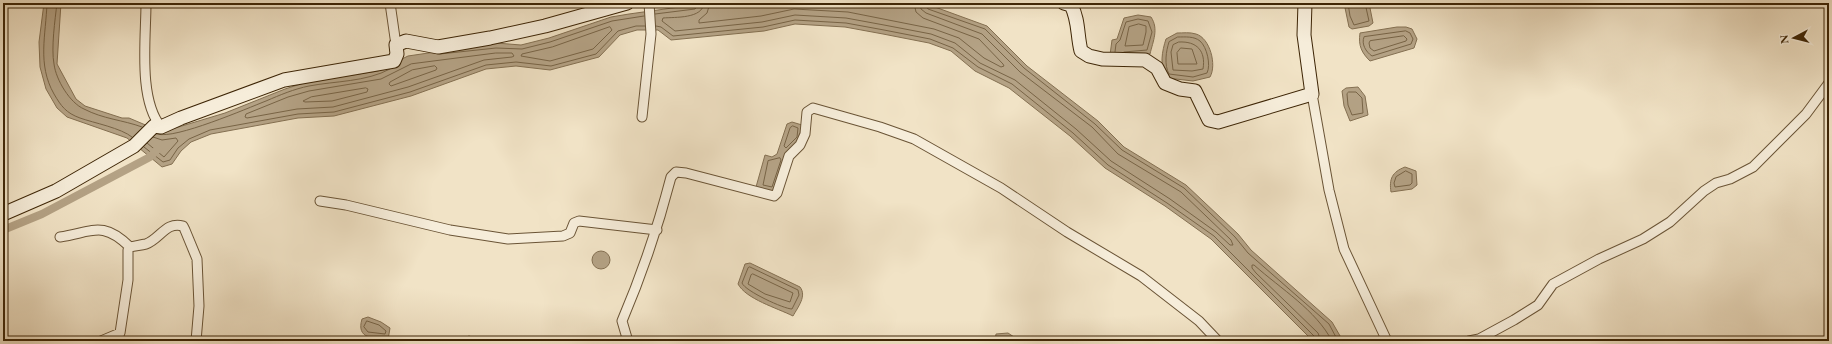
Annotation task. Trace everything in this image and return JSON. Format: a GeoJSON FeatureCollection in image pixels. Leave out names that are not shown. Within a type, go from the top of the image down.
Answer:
{"type":"FeatureCollection","features":[{"type":"Feature","properties":{"kind":"street"},"geometry":{"type":"LineString","coordinates":[[146,3],[148,101],[157,127]]}},
{"type":"Feature","properties":{"kind":"street"},"geometry":{"type":"LineString","coordinates":[[3,214],[56,191],[134,146],[157,127],[284,80],[394,61],[397,54],[390,3]]}},
{"type":"Feature","properties":{"kind":"street"},"geometry":{"type":"LineString","coordinates":[[396,45],[406,41],[438,47],[490,38],[545,26],[627,3]]}},
{"type":"Feature","properties":{"kind":"street"},"geometry":{"type":"LineString","coordinates":[[1064,3],[1071,5],[1077,15],[1078,41],[1081,51],[1089,56],[1102,59],[1145,60],[1157,68],[1165,83],[1180,89],[1195,92],[1209,120],[1218,122],[1312,94]]}},
{"type":"Feature","properties":{"kind":"street"},"geometry":{"type":"LineString","coordinates":[[1305,3],[1304,35],[1312,94],[1330,190],[1344,250],[1387,341]]}},
{"type":"Feature","properties":{"kind":"street"},"geometry":{"type":"LineString","coordinates":[[642,117],[651,34],[649,5]]}},
{"type":"Feature","properties":{"kind":"street"},"geometry":{"type":"LineString","coordinates":[[1469,341],[1479,339],[1538,305],[1553,284],[1643,239],[1670,222],[1704,191],[1716,183],[1730,179],[1753,167],[1806,114],[1829,83]]}},
{"type":"Feature","properties":{"kind":"street"},"geometry":{"type":"LineString","coordinates":[[625,341],[627,338],[622,321],[657,230],[671,178],[676,172],[774,196],[777,193],[789,156],[800,145],[805,134],[807,112],[813,108],[914,139],[1001,188],[1067,232],[1141,276],[1199,321],[1218,341]]}},
{"type":"Feature","properties":{"kind":"street"},"geometry":{"type":"LineString","coordinates":[[320,201],[346,205],[450,230],[508,239],[563,236],[570,233],[574,223],[579,221],[657,230]]}},
{"type":"Feature","properties":{"kind":"street"},"geometry":{"type":"LineString","coordinates":[[130,247],[147,244],[172,225],[183,226],[197,259],[199,306],[196,341]]}},
{"type":"Feature","properties":{"kind":"street"},"geometry":{"type":"LineString","coordinates":[[60,237],[91,230],[104,230],[114,233],[130,247]]}},
{"type":"Feature","properties":{"kind":"street"},"geometry":{"type":"LineString","coordinates":[[101,341],[120,333],[128,280],[128,253],[130,247]]}},
{"type":"Feature","properties":{"kind":"water"},"geometry":{"type":"Polygon","coordinates":[[[44,3],[61,3],[57,64],[76,99],[85,106],[122,118],[129,118],[162,132],[225,113],[285,89],[307,82],[378,71],[408,56],[496,43],[521,45],[549,38],[611,17],[708,3],[924,3],[987,26],[1027,66],[1098,121],[1124,147],[1186,185],[1238,234],[1251,250],[1332,322],[1343,341],[1313,341],[1211,239],[1165,206],[1105,168],[1070,136],[1009,88],[975,71],[951,51],[929,43],[845,27],[795,24],[764,31],[671,40],[658,30],[637,30],[620,35],[599,57],[550,70],[516,66],[486,69],[411,96],[334,116],[298,118],[211,134],[191,142],[181,151],[172,164],[162,167],[127,138],[67,117],[57,108],[46,89],[40,67],[39,42],[44,3]]]}},
{"type":"Feature","properties":{"kind":"water"},"geometry":{"type":"Polygon","coordinates":[[[1344,3],[1369,3],[1373,23],[1369,26],[1352,29],[1349,27],[1344,3]]]}},
{"type":"Feature","properties":{"kind":"water"},"geometry":{"type":"Polygon","coordinates":[[[1138,15],[1151,17],[1155,26],[1155,35],[1150,54],[1110,55],[1112,40],[1117,39],[1124,18],[1138,15]]]}},
{"type":"Feature","properties":{"kind":"water"},"geometry":{"type":"Polygon","coordinates":[[[1397,27],[1412,29],[1417,39],[1414,48],[1370,61],[1361,49],[1360,33],[1397,27]]]}},
{"type":"Feature","properties":{"kind":"water"},"geometry":{"type":"Polygon","coordinates":[[[1177,33],[1196,34],[1205,41],[1211,52],[1213,66],[1210,77],[1193,81],[1167,78],[1164,74],[1162,59],[1166,39],[1177,33]]]}},
{"type":"Feature","properties":{"kind":"water"},"geometry":{"type":"Polygon","coordinates":[[[1358,87],[1365,96],[1368,115],[1350,121],[1344,106],[1342,91],[1346,88],[1358,87]]]}},
{"type":"Feature","properties":{"kind":"water"},"geometry":{"type":"Polygon","coordinates":[[[792,122],[802,125],[803,132],[773,192],[756,187],[765,155],[772,157],[777,154],[787,124],[792,122]]]}},
{"type":"Feature","properties":{"kind":"water"},"geometry":{"type":"Polygon","coordinates":[[[1405,167],[1416,171],[1417,185],[1412,189],[1391,192],[1392,176],[1397,171],[1405,167]]]}},
{"type":"Feature","properties":{"kind":"water"},"geometry":{"type":"Polygon","coordinates":[[[601,251],[607,254],[610,260],[607,266],[601,269],[595,266],[592,260],[595,254],[601,251]]]}},
{"type":"Feature","properties":{"kind":"water"},"geometry":{"type":"Polygon","coordinates":[[[750,263],[800,287],[803,294],[793,316],[762,303],[742,289],[738,284],[745,264],[750,263]]]}},
{"type":"Feature","properties":{"kind":"water"},"geometry":{"type":"Polygon","coordinates":[[[368,317],[381,322],[390,328],[388,340],[372,338],[364,334],[361,330],[362,319],[368,317]]]}},
{"type":"Feature","properties":{"kind":"water"},"geometry":{"type":"Polygon","coordinates":[[[1008,333],[1020,341],[995,341],[996,334],[1008,333]]]}},
{"type":"Feature","properties":{"kind":"water"},"geometry":{"type":"Polygon","coordinates":[[[469,336],[485,341],[456,341],[469,336]]]}},
{"type":"Feature","properties":{"kind":"waterway"},"geometry":{"type":"LineString","coordinates":[[3,230],[42,214],[150,157],[158,149]]}}]}
